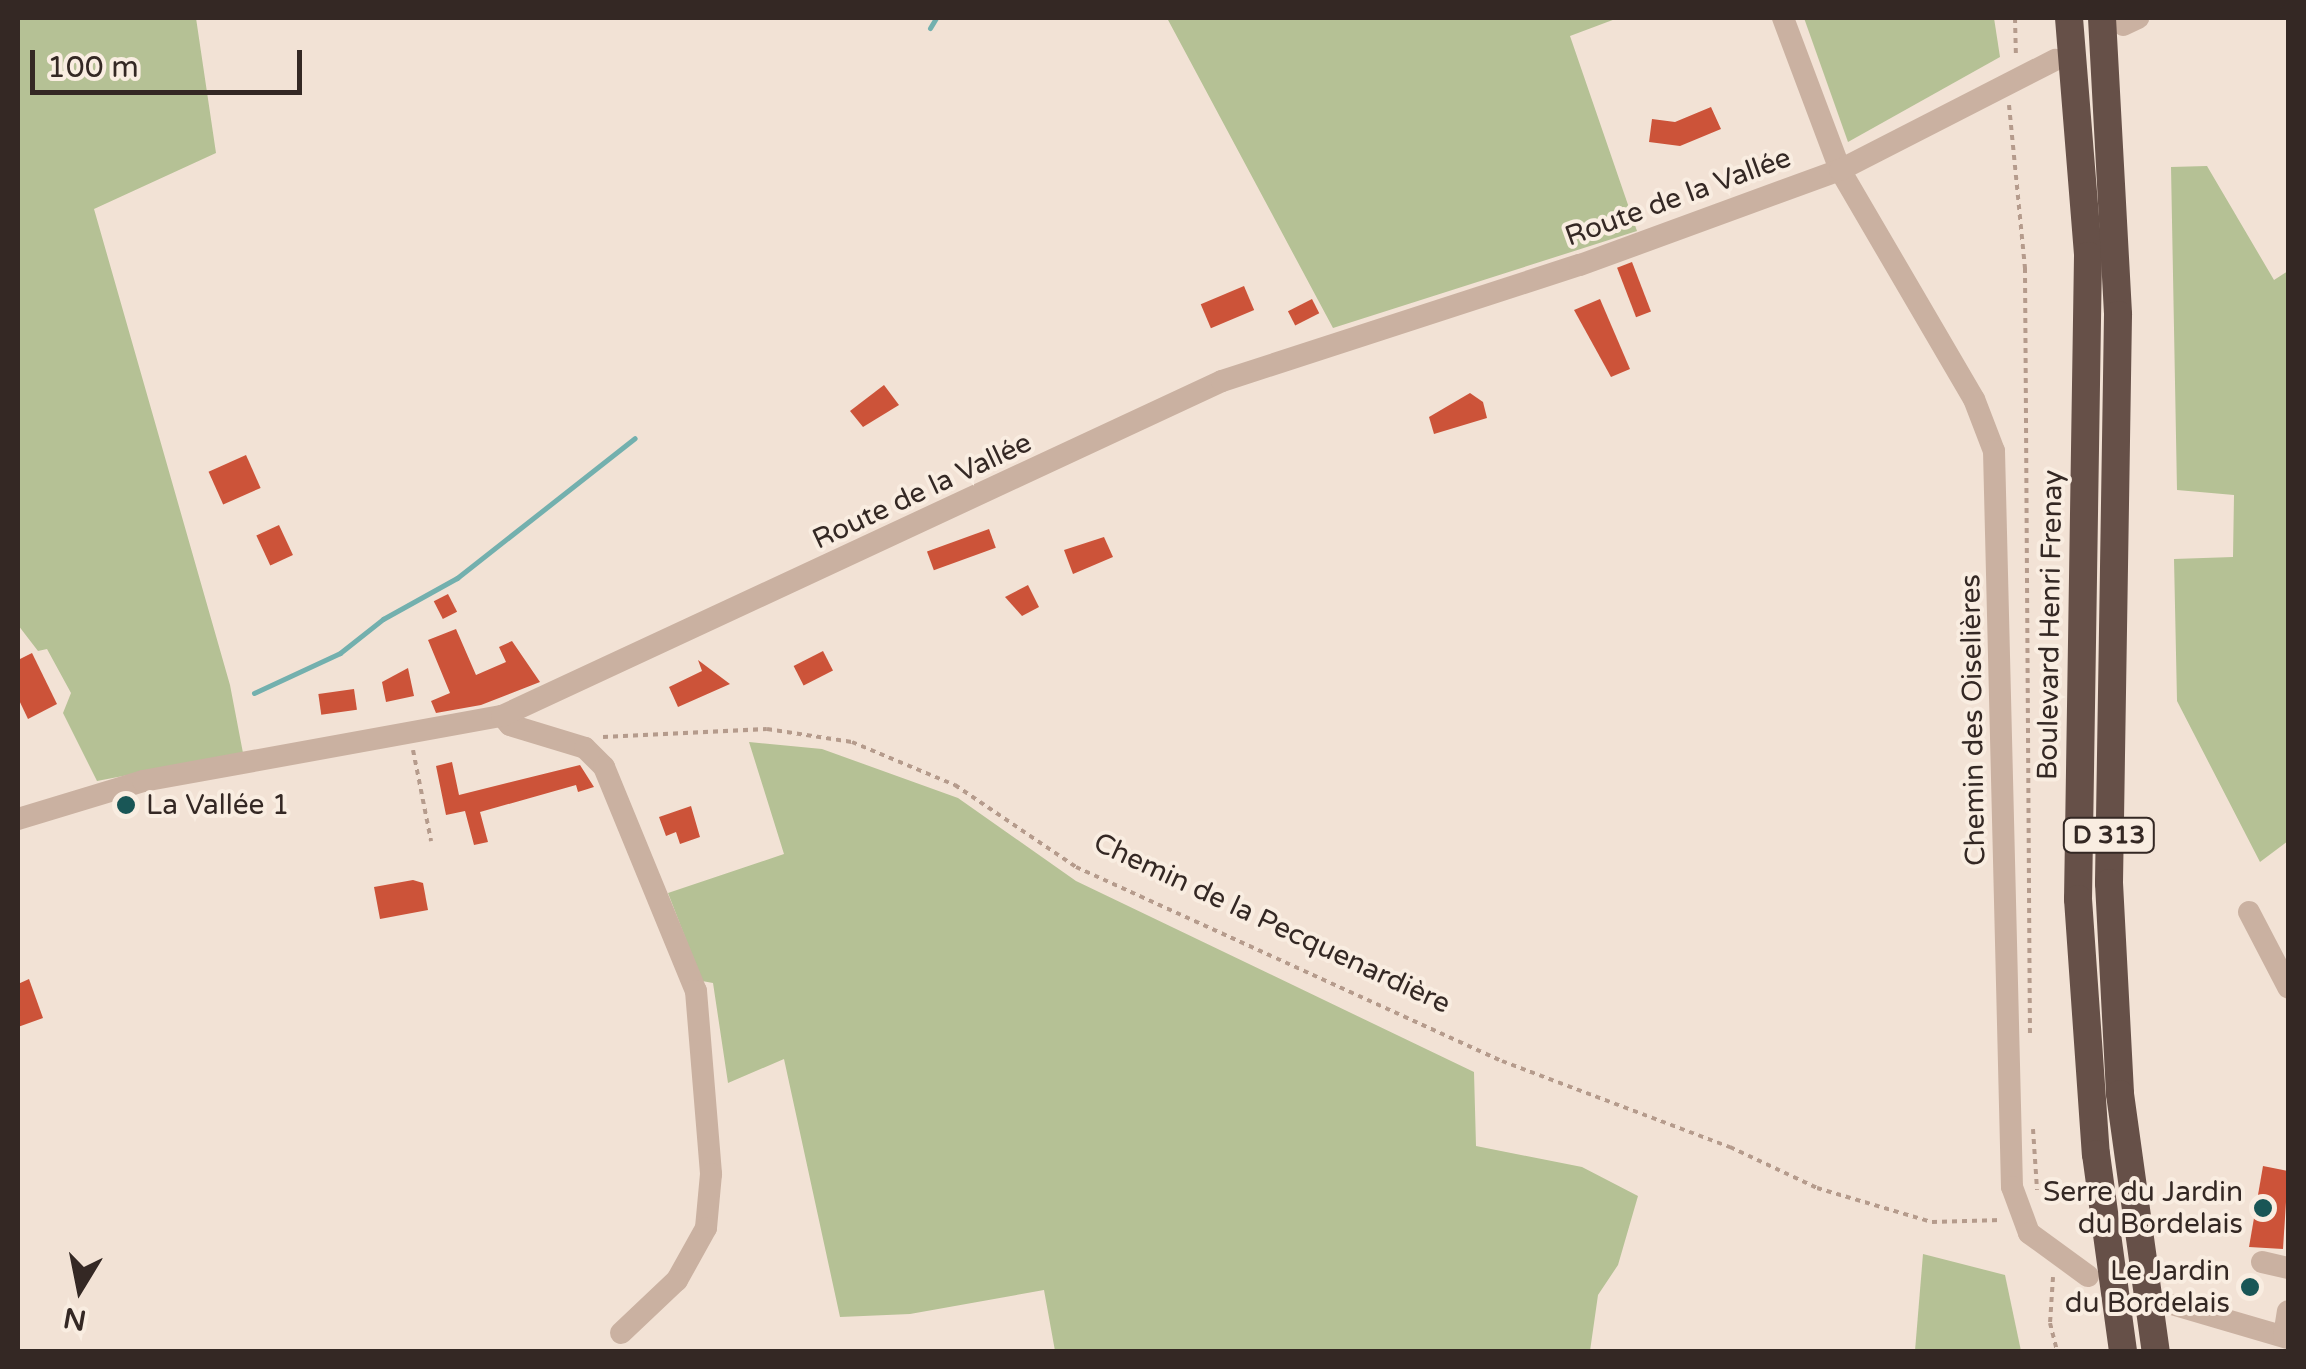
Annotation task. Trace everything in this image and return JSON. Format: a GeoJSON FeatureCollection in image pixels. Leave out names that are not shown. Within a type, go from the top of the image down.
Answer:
{"type":"FeatureCollection","features":[{"type":"Feature","properties":{"kind":"highway","name":"Boulevard Henri Frenay"},"geometry":{"type":"LineString","coordinates":[[2069,18],[2088,256],[2078,899],[2096,1154],[2123,1352]]}},
{"type":"Feature","properties":{"kind":"highway","name":"D 313"},"geometry":{"type":"LineString","coordinates":[[2121,20],[2109,883],[2120,1094],[2156,1352]]}},
{"type":"Feature","properties":{"kind":"street","name":"Chemin des Oiselières"},"geometry":{"type":"LineString","coordinates":[[1783,18],[1840,170],[1974,399],[1994,451],[2012,1188],[2021,1217],[2054,1256],[2088,1276]]}},
{"type":"Feature","properties":{"kind":"street","name":"Route de la Vallée"},"geometry":{"type":"LineString","coordinates":[[18,819],[143,782],[410,736],[502,716],[1222,381],[1580,266],[1840,170],[2054,60]]}},
{"type":"Feature","properties":{"kind":"street"},"geometry":{"type":"LineString","coordinates":[[502,716],[510,725],[586,748],[604,767],[696,991],[705,1059],[711,1174],[706,1228],[676,1280],[621,1332]]}},
{"type":"Feature","properties":{"kind":"street"},"geometry":{"type":"LineString","coordinates":[[2249,912],[2288,986]]}},
{"type":"Feature","properties":{"kind":"street"},"geometry":{"type":"LineString","coordinates":[[2262,1262],[2288,1268]]}},
{"type":"Feature","properties":{"kind":"street"},"geometry":{"type":"LineString","coordinates":[[2176,1304],[2286,1337],[2288,1311]]}},
{"type":"Feature","properties":{"kind":"path"},"geometry":{"type":"LineString","coordinates":[[2015,18],[2011,83],[2025,268],[2030,1047]]}},
{"type":"Feature","properties":{"kind":"path","name":"Chemin de la Pecquenardière"},"geometry":{"type":"LineString","coordinates":[[600,737],[768,729],[852,742],[955,785],[1076,866],[1502,1061],[1730,1146],[1817,1188],[1932,1222],[2021,1217]]}},
{"type":"Feature","properties":{"kind":"path"},"geometry":{"type":"LineString","coordinates":[[410,736],[431,840]]}},
{"type":"Feature","properties":{"kind":"path"},"geometry":{"type":"LineString","coordinates":[[2032,1124],[2037,1196]]}},
{"type":"Feature","properties":{"kind":"path"},"geometry":{"type":"LineString","coordinates":[[2054,1256],[2050,1323],[2057,1352]]}},
{"type":"Feature","properties":{"kind":"green space"},"geometry":{"type":"Polygon","coordinates":[[[18,18],[196,18],[216,153],[94,209],[230,685],[243,753],[97,781],[63,713],[71,693],[47,649],[38,651],[18,625],[18,18]]]}},
{"type":"Feature","properties":{"kind":"green space"},"geometry":{"type":"Polygon","coordinates":[[[1167,18],[1618,18],[1570,36],[1637,231],[1333,328],[1167,18]]]}},
{"type":"Feature","properties":{"kind":"green space"},"geometry":{"type":"Polygon","coordinates":[[[1804,18],[1994,18],[2000,57],[1848,142],[1804,18]]]}},
{"type":"Feature","properties":{"kind":"green space"},"geometry":{"type":"Polygon","coordinates":[[[2207,166],[2274,280],[2288,271],[2288,841],[2260,862],[2177,701],[2174,559],[2233,557],[2234,495],[2177,490],[2171,167],[2207,166]]]}},
{"type":"Feature","properties":{"kind":"green space"},"geometry":{"type":"Polygon","coordinates":[[[749,742],[822,749],[958,798],[1076,881],[1474,1072],[1476,1146],[1582,1167],[1638,1196],[1618,1265],[1598,1295],[1590,1351],[1055,1351],[1044,1290],[910,1314],[840,1317],[784,1059],[728,1083],[713,983],[702,981],[668,893],[784,854],[749,742]]]}},
{"type":"Feature","properties":{"kind":"green space"},"geometry":{"type":"Polygon","coordinates":[[[1923,1254],[2005,1275],[2021,1351],[1915,1351],[1923,1254]]]}},
{"type":"Feature","properties":{"kind":"building"},"geometry":{"type":"Polygon","coordinates":[[[1711,107],[1721,129],[1680,146],[1649,142],[1652,119],[1675,122],[1711,107]]]}},
{"type":"Feature","properties":{"kind":"building"},"geometry":{"type":"Polygon","coordinates":[[[1632,262],[1651,311],[1636,317],[1617,268],[1632,262]]]}},
{"type":"Feature","properties":{"kind":"building"},"geometry":{"type":"Polygon","coordinates":[[[1244,286],[1254,310],[1211,328],[1201,304],[1244,286]]]}},
{"type":"Feature","properties":{"kind":"building"},"geometry":{"type":"Polygon","coordinates":[[[1312,299],[1319,313],[1295,326],[1288,311],[1312,299]]]}},
{"type":"Feature","properties":{"kind":"building"},"geometry":{"type":"Polygon","coordinates":[[[1600,299],[1630,369],[1611,377],[1574,310],[1600,299]]]}},
{"type":"Feature","properties":{"kind":"building"},"geometry":{"type":"Polygon","coordinates":[[[884,385],[899,405],[863,427],[850,411],[884,385]]]}},
{"type":"Feature","properties":{"kind":"building"},"geometry":{"type":"Polygon","coordinates":[[[1470,393],[1483,402],[1487,418],[1434,434],[1429,417],[1470,393]]]}},
{"type":"Feature","properties":{"kind":"building"},"geometry":{"type":"Polygon","coordinates":[[[246,455],[261,488],[223,505],[209,472],[246,455]]]}},
{"type":"Feature","properties":{"kind":"building"},"geometry":{"type":"Polygon","coordinates":[[[279,525],[293,555],[270,565],[256,536],[279,525]]]}},
{"type":"Feature","properties":{"kind":"building"},"geometry":{"type":"Polygon","coordinates":[[[989,529],[996,548],[934,570],[927,552],[989,529]]]}},
{"type":"Feature","properties":{"kind":"building"},"geometry":{"type":"Polygon","coordinates":[[[1104,537],[1113,557],[1073,574],[1064,550],[1104,537]]]}},
{"type":"Feature","properties":{"kind":"building"},"geometry":{"type":"Polygon","coordinates":[[[1028,585],[1039,607],[1022,616],[1005,597],[1028,585]]]}},
{"type":"Feature","properties":{"kind":"building"},"geometry":{"type":"Polygon","coordinates":[[[448,594],[457,612],[443,619],[434,601],[448,594]]]}},
{"type":"Feature","properties":{"kind":"building"},"geometry":{"type":"Polygon","coordinates":[[[456,629],[476,675],[506,662],[499,647],[512,641],[540,682],[481,705],[436,713],[431,701],[450,693],[428,640],[456,629]]]}},
{"type":"Feature","properties":{"kind":"building"},"geometry":{"type":"Polygon","coordinates":[[[823,651],[833,671],[804,686],[794,666],[823,651]]]}},
{"type":"Feature","properties":{"kind":"building"},"geometry":{"type":"Polygon","coordinates":[[[32,653],[57,704],[28,719],[18,698],[18,660],[32,653]]]}},
{"type":"Feature","properties":{"kind":"building"},"geometry":{"type":"Polygon","coordinates":[[[698,660],[730,684],[678,707],[669,687],[702,671],[698,660]]]}},
{"type":"Feature","properties":{"kind":"building"},"geometry":{"type":"Polygon","coordinates":[[[408,668],[414,696],[386,702],[382,682],[408,668]]]}},
{"type":"Feature","properties":{"kind":"building"},"geometry":{"type":"Polygon","coordinates":[[[354,689],[357,710],[321,715],[318,694],[354,689]]]}},
{"type":"Feature","properties":{"kind":"building"},"geometry":{"type":"Polygon","coordinates":[[[452,762],[459,795],[580,765],[594,787],[578,792],[576,785],[480,812],[488,842],[474,845],[465,811],[446,815],[436,766],[452,762]]]}},
{"type":"Feature","properties":{"kind":"building"},"geometry":{"type":"Polygon","coordinates":[[[691,806],[700,837],[680,844],[676,832],[666,836],[659,817],[691,806]]]}},
{"type":"Feature","properties":{"kind":"building"},"geometry":{"type":"Polygon","coordinates":[[[413,880],[423,883],[428,910],[380,919],[374,887],[413,880]]]}},
{"type":"Feature","properties":{"kind":"building"},"geometry":{"type":"Polygon","coordinates":[[[29,979],[43,1018],[18,1027],[18,984],[29,979]]]}},
{"type":"Feature","properties":{"kind":"building"},"geometry":{"type":"Polygon","coordinates":[[[2263,1166],[2288,1171],[2283,1249],[2249,1247],[2263,1166]]]}},
{"type":"Feature","properties":{"kind":"waterway"},"geometry":{"type":"LineString","coordinates":[[930,28],[936,18]]}},
{"type":"Feature","properties":{"kind":"waterway"},"geometry":{"type":"LineString","coordinates":[[254,693],[340,653],[383,619],[457,578],[635,438]]}},
{"type":"Feature","properties":{"kind":"place","name":"La Vallée 1"},"geometry":{"type":"Point","coordinates":[126,805]}},
{"type":"Feature","properties":{"kind":"place","name":"Serre du Jardin du Bordelais"},"geometry":{"type":"Point","coordinates":[2263,1208]}},
{"type":"Feature","properties":{"kind":"place","name":"Le Jardin du Bordelais"},"geometry":{"type":"Point","coordinates":[2250,1287]}}]}
